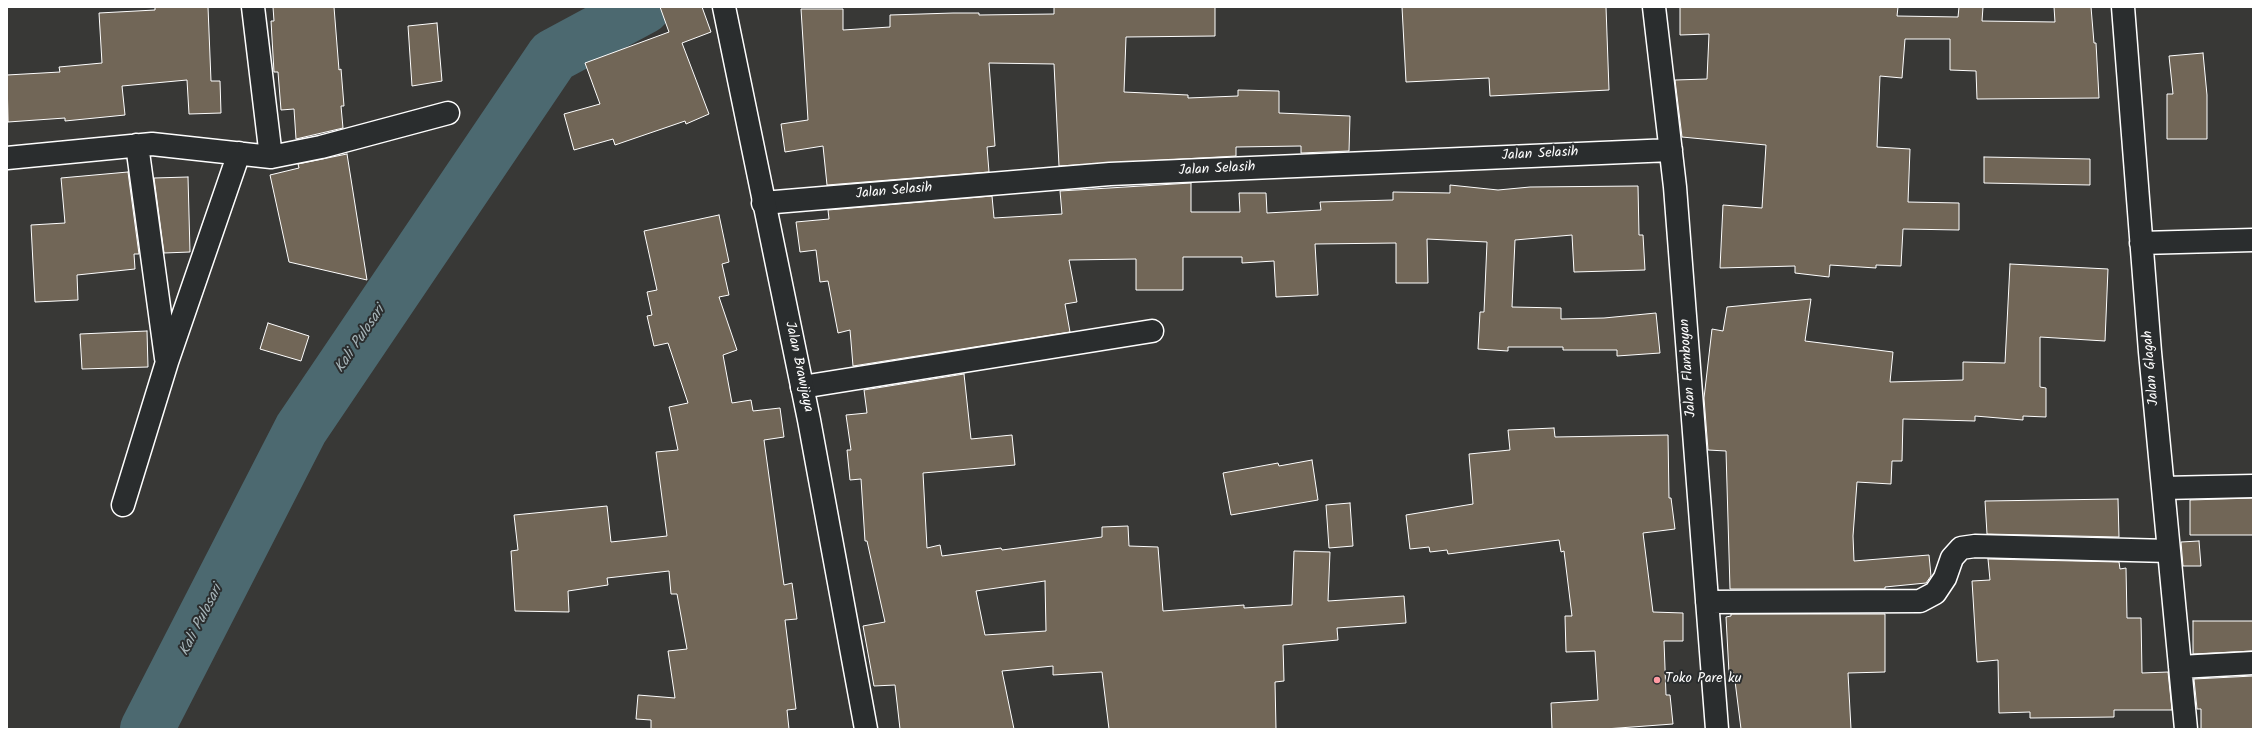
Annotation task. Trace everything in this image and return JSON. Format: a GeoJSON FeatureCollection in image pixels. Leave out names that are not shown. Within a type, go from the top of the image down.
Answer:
{"type":"FeatureCollection","features":[{"type":"Feature","properties":{"kind":"street"},"geometry":{"type":"LineString","coordinates":[[253,7],[271,158]]}},
{"type":"Feature","properties":{"kind":"street","name":"Jalan Brawijaya"},"geometry":{"type":"LineString","coordinates":[[724,7],[763,203],[802,387],[866,729]]}},
{"type":"Feature","properties":{"kind":"street","name":"Jalan Flamboyan"},"geometry":{"type":"LineString","coordinates":[[1654,7],[1671,150],[1718,729]]}},
{"type":"Feature","properties":{"kind":"street","name":"Jalan Glagah"},"geometry":{"type":"LineString","coordinates":[[2123,7],[2141,243],[2186,729]]}},
{"type":"Feature","properties":{"kind":"street"},"geometry":{"type":"LineString","coordinates":[[7,158],[152,144],[271,158],[321,147],[448,113]]}},
{"type":"Feature","properties":{"kind":"street"},"geometry":{"type":"LineString","coordinates":[[137,145],[167,362]]}},
{"type":"Feature","properties":{"kind":"street","name":"Jalan Selasih"},"geometry":{"type":"LineString","coordinates":[[763,203],[1110,174],[1671,150]]}},
{"type":"Feature","properties":{"kind":"street"},"geometry":{"type":"LineString","coordinates":[[123,505],[167,362],[239,154]]}},
{"type":"Feature","properties":{"kind":"street"},"geometry":{"type":"LineString","coordinates":[[2141,243],[2253,240]]}},
{"type":"Feature","properties":{"kind":"street"},"geometry":{"type":"LineString","coordinates":[[802,387],[1152,331]]}},
{"type":"Feature","properties":{"kind":"street"},"geometry":{"type":"LineString","coordinates":[[2163,488],[2253,486]]}},
{"type":"Feature","properties":{"kind":"street"},"geometry":{"type":"LineString","coordinates":[[1707,602],[1920,601],[1935,593],[1945,578],[1952,558],[1961,548],[1975,546],[2169,551]]}},
{"type":"Feature","properties":{"kind":"street"},"geometry":{"type":"LineString","coordinates":[[2180,667],[2253,663]]}},
{"type":"Feature","properties":{"kind":"building"},"geometry":{"type":"Polygon","coordinates":[[[155,7],[208,7],[211,81],[220,81],[221,113],[189,114],[187,80],[122,86],[125,115],[65,121],[65,118],[8,122],[7,75],[60,72],[59,67],[102,63],[99,13],[155,10],[155,7]]]}},
{"type":"Feature","properties":{"kind":"building"},"geometry":{"type":"Polygon","coordinates":[[[273,7],[334,7],[339,70],[341,69],[344,106],[341,106],[343,128],[296,139],[294,109],[281,110],[278,72],[274,72],[271,21],[274,21],[273,7]]]}},
{"type":"Feature","properties":{"kind":"building"},"geometry":{"type":"Polygon","coordinates":[[[660,7],[702,7],[711,32],[682,43],[709,114],[686,124],[685,121],[615,145],[613,139],[574,150],[564,114],[600,104],[585,63],[669,32],[660,7]]]}},
{"type":"Feature","properties":{"kind":"building"},"geometry":{"type":"Polygon","coordinates":[[[1054,7],[1215,7],[1215,36],[1126,37],[1124,92],[1188,95],[1188,98],[1238,96],[1238,90],[1279,91],[1279,113],[1350,116],[1349,151],[1301,153],[1301,146],[1236,147],[1236,156],[1059,166],[1054,64],[989,63],[995,146],[987,147],[989,172],[827,185],[823,146],[785,152],[781,124],[808,120],[801,9],[843,9],[843,30],[890,27],[890,15],[953,13],[979,13],[979,15],[1054,14],[1054,7]]]}},
{"type":"Feature","properties":{"kind":"building"},"geometry":{"type":"Polygon","coordinates":[[[1402,7],[1606,7],[1609,90],[1490,96],[1489,78],[1406,82],[1402,7]]]}},
{"type":"Feature","properties":{"kind":"building"},"geometry":{"type":"Polygon","coordinates":[[[1680,7],[1898,7],[1897,16],[1958,17],[1959,7],[1983,7],[1982,21],[2055,22],[2054,7],[2091,7],[2094,43],[2096,43],[2099,98],[1977,99],[1976,71],[1950,70],[1950,39],[1905,39],[1902,78],[1880,76],[1877,147],[1910,149],[1908,202],[1959,203],[1959,230],[1903,229],[1901,266],[1876,265],[1876,268],[1830,265],[1829,277],[1795,273],[1795,266],[1720,268],[1723,205],[1762,208],[1766,145],[1682,137],[1675,80],[1707,79],[1709,34],[1680,35],[1680,7]]]}},
{"type":"Feature","properties":{"kind":"building"},"geometry":{"type":"Polygon","coordinates":[[[437,23],[442,81],[412,86],[408,26],[437,23]]]}},
{"type":"Feature","properties":{"kind":"building"},"geometry":{"type":"Polygon","coordinates":[[[2203,53],[2207,95],[2207,139],[2167,139],[2167,94],[2173,94],[2169,56],[2203,53]]]}},
{"type":"Feature","properties":{"kind":"building"},"geometry":{"type":"Polygon","coordinates":[[[347,154],[367,280],[289,262],[270,175],[299,168],[298,164],[347,154]]]}},
{"type":"Feature","properties":{"kind":"building"},"geometry":{"type":"Polygon","coordinates":[[[1984,157],[2090,159],[2090,185],[1984,183],[1984,157]]]}},
{"type":"Feature","properties":{"kind":"building"},"geometry":{"type":"Polygon","coordinates":[[[128,172],[139,254],[134,254],[135,269],[77,275],[78,300],[35,302],[31,225],[65,223],[61,178],[128,172]]]}},
{"type":"Feature","properties":{"kind":"building"},"geometry":{"type":"Polygon","coordinates":[[[188,177],[190,252],[164,253],[154,178],[188,177]]]}},
{"type":"Feature","properties":{"kind":"building"},"geometry":{"type":"Polygon","coordinates":[[[1191,183],[1191,212],[1240,212],[1239,193],[1266,193],[1267,213],[1321,210],[1320,202],[1393,200],[1393,192],[1450,193],[1450,185],[1498,190],[1530,187],[1638,186],[1639,235],[1643,235],[1645,270],[1574,272],[1572,235],[1515,240],[1512,307],[1561,308],[1561,319],[1604,318],[1656,313],[1660,353],[1617,356],[1617,350],[1563,350],[1563,347],[1508,347],[1508,351],[1478,349],[1480,312],[1484,312],[1487,242],[1427,239],[1428,283],[1396,283],[1396,243],[1315,244],[1318,295],[1276,297],[1274,261],[1242,263],[1242,257],[1183,257],[1183,290],[1136,290],[1136,259],[1069,260],[1077,302],[1065,304],[1070,332],[853,366],[850,330],[838,333],[828,281],[820,282],[816,250],[800,252],[796,222],[829,219],[828,210],[992,196],[994,218],[1062,214],[1060,191],[1191,183]]]}},
{"type":"Feature","properties":{"kind":"building"},"geometry":{"type":"Polygon","coordinates":[[[719,215],[729,262],[722,264],[729,295],[719,297],[737,350],[723,355],[732,403],[751,400],[753,411],[780,408],[784,437],[764,440],[784,585],[792,583],[797,619],[785,620],[796,709],[787,710],[789,729],[651,729],[651,720],[636,719],[638,695],[675,698],[668,651],[687,649],[677,594],[671,594],[669,571],[607,578],[608,585],[568,591],[569,612],[515,611],[511,551],[518,550],[514,515],[607,506],[611,542],[667,536],[656,452],[678,450],[669,407],[688,403],[668,343],[654,346],[647,316],[652,315],[647,292],[657,290],[644,231],[719,215]]]}},
{"type":"Feature","properties":{"kind":"building"},"geometry":{"type":"Polygon","coordinates":[[[2010,264],[2108,269],[2105,341],[2040,337],[2040,387],[2046,388],[2046,417],[2023,416],[2023,420],[1975,416],[1975,421],[1903,419],[1902,461],[1892,461],[1891,484],[1857,482],[1853,536],[1854,561],[1929,555],[1931,576],[1926,583],[1885,587],[1885,589],[1730,589],[1726,451],[1708,450],[1704,398],[1712,329],[1723,331],[1727,307],[1811,299],[1805,341],[1893,352],[1890,382],[1963,380],[1963,362],[2005,363],[2010,264]]]}},
{"type":"Feature","properties":{"kind":"building"},"geometry":{"type":"Polygon","coordinates":[[[268,323],[309,336],[301,361],[260,349],[268,323]]]}},
{"type":"Feature","properties":{"kind":"building"},"geometry":{"type":"Polygon","coordinates":[[[147,331],[148,367],[82,369],[80,334],[147,331]]]}},
{"type":"Feature","properties":{"kind":"building"},"geometry":{"type":"Polygon","coordinates":[[[964,374],[971,439],[1012,435],[1015,465],[923,473],[927,548],[940,545],[942,556],[1102,537],[1102,527],[1128,526],[1129,546],[1158,547],[1163,611],[1244,605],[1244,608],[1292,605],[1294,551],[1330,552],[1328,601],[1404,596],[1406,623],[1337,628],[1338,640],[1283,645],[1284,681],[1275,682],[1276,729],[1109,729],[1102,672],[1053,675],[1053,666],[1002,671],[1014,729],[900,729],[895,685],[874,686],[863,626],[885,622],[867,541],[865,541],[861,479],[850,480],[847,450],[851,450],[846,415],[867,413],[864,390],[964,374]],[[1045,581],[976,591],[985,635],[1046,631],[1045,581]]]}},
{"type":"Feature","properties":{"kind":"building"},"geometry":{"type":"Polygon","coordinates":[[[1554,428],[1555,437],[1668,435],[1669,498],[1671,498],[1675,529],[1643,533],[1653,612],[1683,613],[1683,641],[1664,641],[1666,695],[1670,695],[1673,724],[1605,729],[1552,729],[1551,703],[1598,700],[1595,651],[1566,652],[1565,616],[1572,616],[1564,551],[1561,552],[1559,540],[1448,554],[1447,550],[1430,552],[1429,547],[1410,549],[1406,515],[1473,504],[1469,454],[1510,450],[1508,430],[1554,428]]]}},
{"type":"Feature","properties":{"kind":"building"},"geometry":{"type":"Polygon","coordinates":[[[1312,460],[1318,500],[1231,515],[1223,473],[1278,463],[1279,466],[1312,460]]]}},
{"type":"Feature","properties":{"kind":"building"},"geometry":{"type":"Polygon","coordinates":[[[2253,498],[2253,535],[2190,535],[2190,500],[2253,498]]]}},
{"type":"Feature","properties":{"kind":"building"},"geometry":{"type":"Polygon","coordinates":[[[2118,499],[2119,537],[1987,534],[1985,501],[2118,499]]]}},
{"type":"Feature","properties":{"kind":"building"},"geometry":{"type":"Polygon","coordinates":[[[1350,503],[1353,546],[1329,548],[1326,505],[1350,503]]]}},
{"type":"Feature","properties":{"kind":"building"},"geometry":{"type":"Polygon","coordinates":[[[2199,541],[2201,566],[2183,566],[2181,542],[2199,541]]]}},
{"type":"Feature","properties":{"kind":"building"},"geometry":{"type":"Polygon","coordinates":[[[1988,559],[2119,562],[2120,569],[2126,568],[2127,618],[2141,618],[2142,673],[2168,672],[2172,710],[2114,710],[2114,717],[2030,718],[2030,712],[1999,713],[1998,660],[1977,662],[1972,581],[1990,580],[1988,559]]]}},
{"type":"Feature","properties":{"kind":"building"},"geometry":{"type":"Polygon","coordinates":[[[1731,614],[1885,614],[1885,672],[1848,673],[1851,729],[1741,729],[1734,673],[1729,673],[1726,617],[1731,616],[1731,614]]]}},
{"type":"Feature","properties":{"kind":"building"},"geometry":{"type":"Polygon","coordinates":[[[2193,621],[2253,621],[2253,651],[2193,654],[2193,621]]]}},
{"type":"Feature","properties":{"kind":"building"},"geometry":{"type":"Polygon","coordinates":[[[2253,676],[2253,729],[2201,729],[2201,709],[2197,709],[2194,679],[2253,676]]]}},
{"type":"Feature","properties":{"kind":"waterway","name":"Kali Pulosari"},"geometry":{"type":"LineString","coordinates":[[147,729],[301,429],[553,56],[644,7]]}},
{"type":"Feature","properties":{"kind":"place","name":"Toko Pare ku"},"geometry":{"type":"Point","coordinates":[1657,680]}}]}
